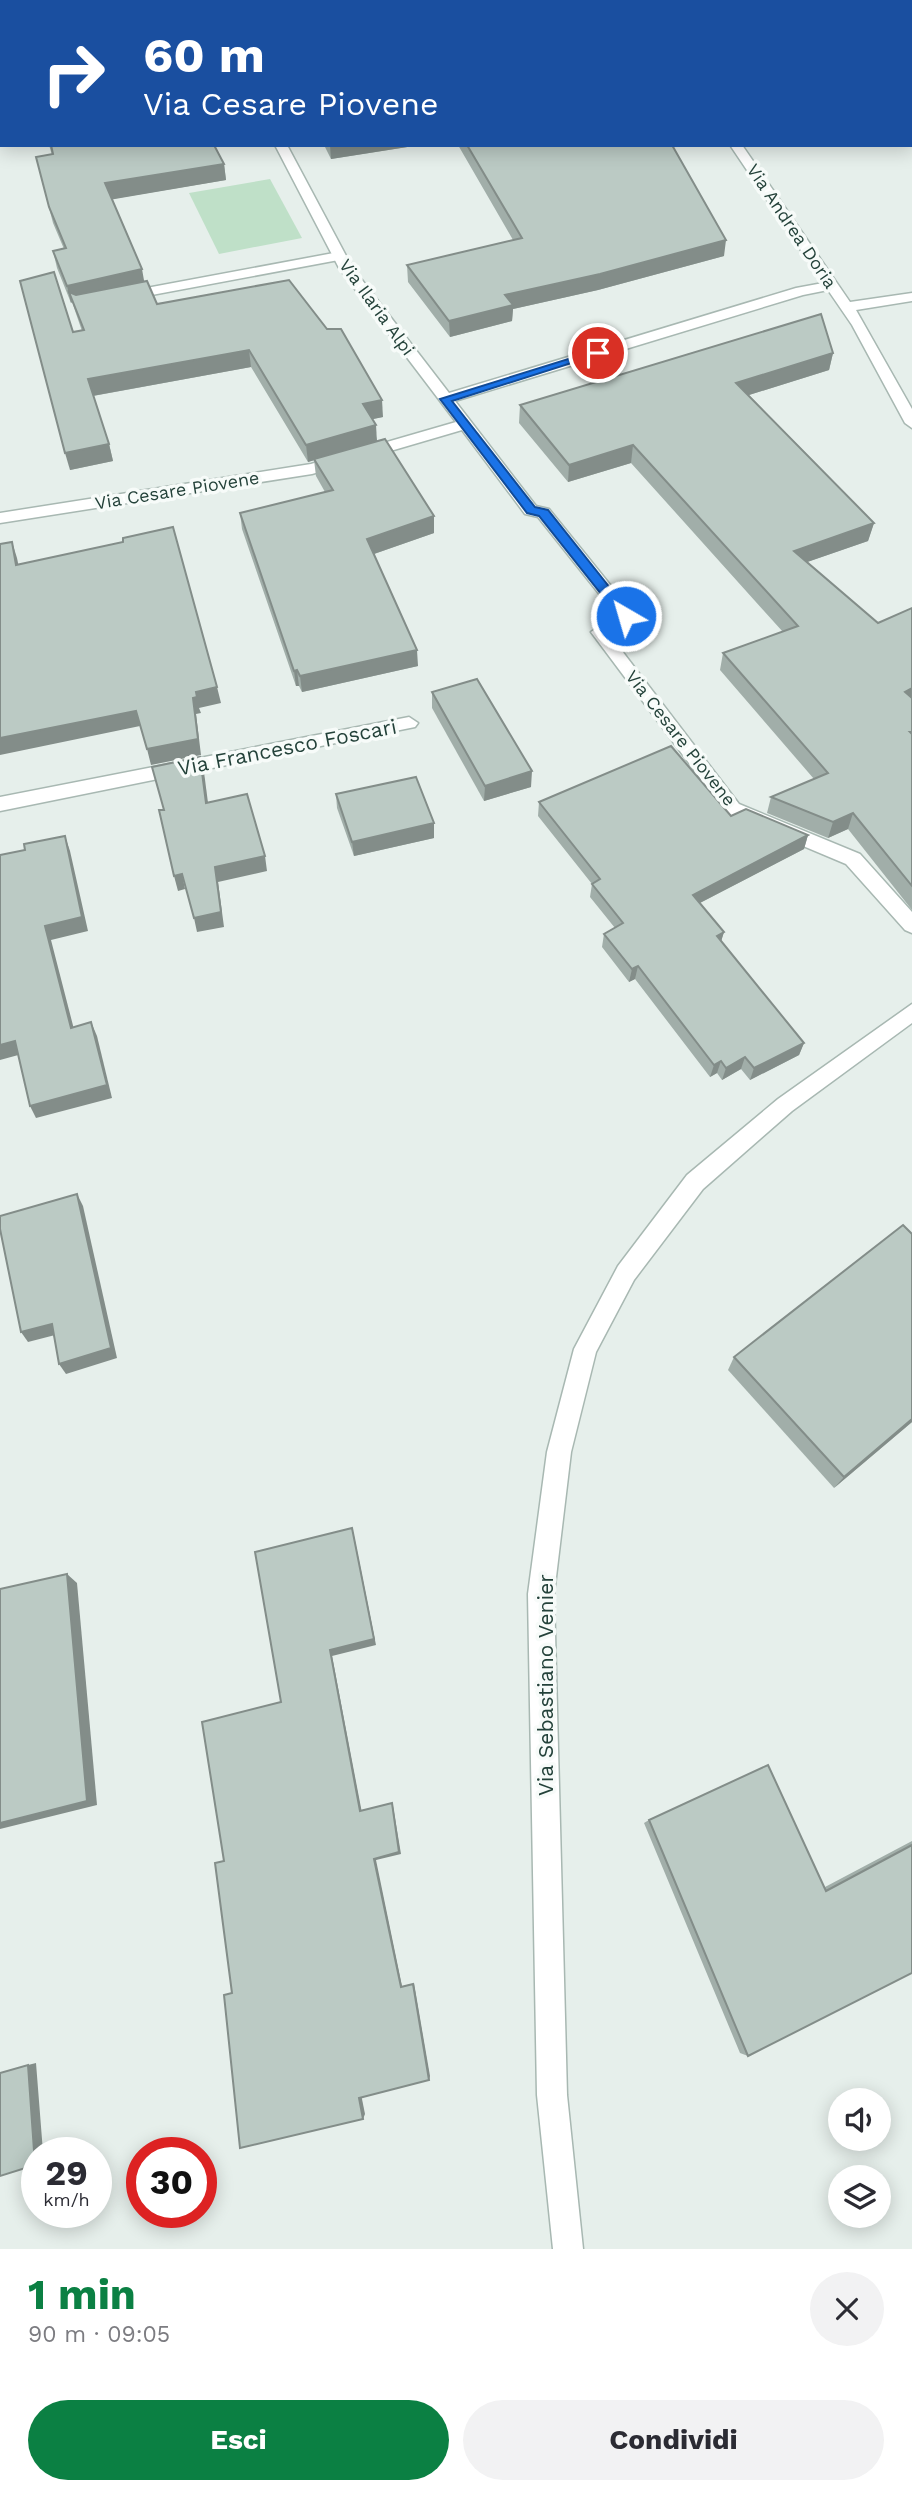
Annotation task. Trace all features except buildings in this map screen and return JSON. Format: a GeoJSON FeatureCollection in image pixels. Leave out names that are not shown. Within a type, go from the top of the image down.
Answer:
{"type":"FeatureCollection","features":[{"type":"Feature","properties":{"kind":"street","name":"Via Ilaria Alpi"},"geometry":{"type":"LineString","coordinates":[[282,147],[339,256],[465,424]]}},
{"type":"Feature","properties":{"kind":"street","name":"Via Andrea Doria"},"geometry":{"type":"LineString","coordinates":[[737,147],[847,307],[912,424]]}},
{"type":"Feature","properties":{"kind":"street"},"geometry":{"type":"LineString","coordinates":[[105,300],[339,256]]}},
{"type":"Feature","properties":{"kind":"street"},"geometry":{"type":"LineString","coordinates":[[445,399],[788,295],[833,285]]}},
{"type":"Feature","properties":{"kind":"street","name":"Via Andrea Doria"},"geometry":{"type":"LineString","coordinates":[[847,307],[912,297]]}},
{"type":"Feature","properties":{"kind":"street","name":"Via Cesare Piovene"},"geometry":{"type":"LineString","coordinates":[[0,518],[312,469],[465,424],[531,510],[543,513],[626,616],[599,632],[733,809],[853,859],[912,925]]}},
{"type":"Feature","properties":{"kind":"street","name":"Via Francesco Foscari"},"geometry":{"type":"LineString","coordinates":[[0,804],[409,723]]}},
{"type":"Feature","properties":{"kind":"street","name":"Via Sebastiano Venier"},"geometry":{"type":"LineString","coordinates":[[568,2249],[552,2095],[541,1594],[559,1452],[585,1349],[626,1273],[695,1182],[785,1105],[912,1012]]}},
{"type":"Feature","properties":{"kind":"green space"},"geometry":{"type":"Polygon","coordinates":[[[270,179],[302,238],[219,254],[189,193],[270,179]]]}},
{"type":"Feature","properties":{"kind":"route"},"geometry":{"type":"LineString","coordinates":[[598,353],[445,399],[531,510],[543,513],[626,616]]}}]}
